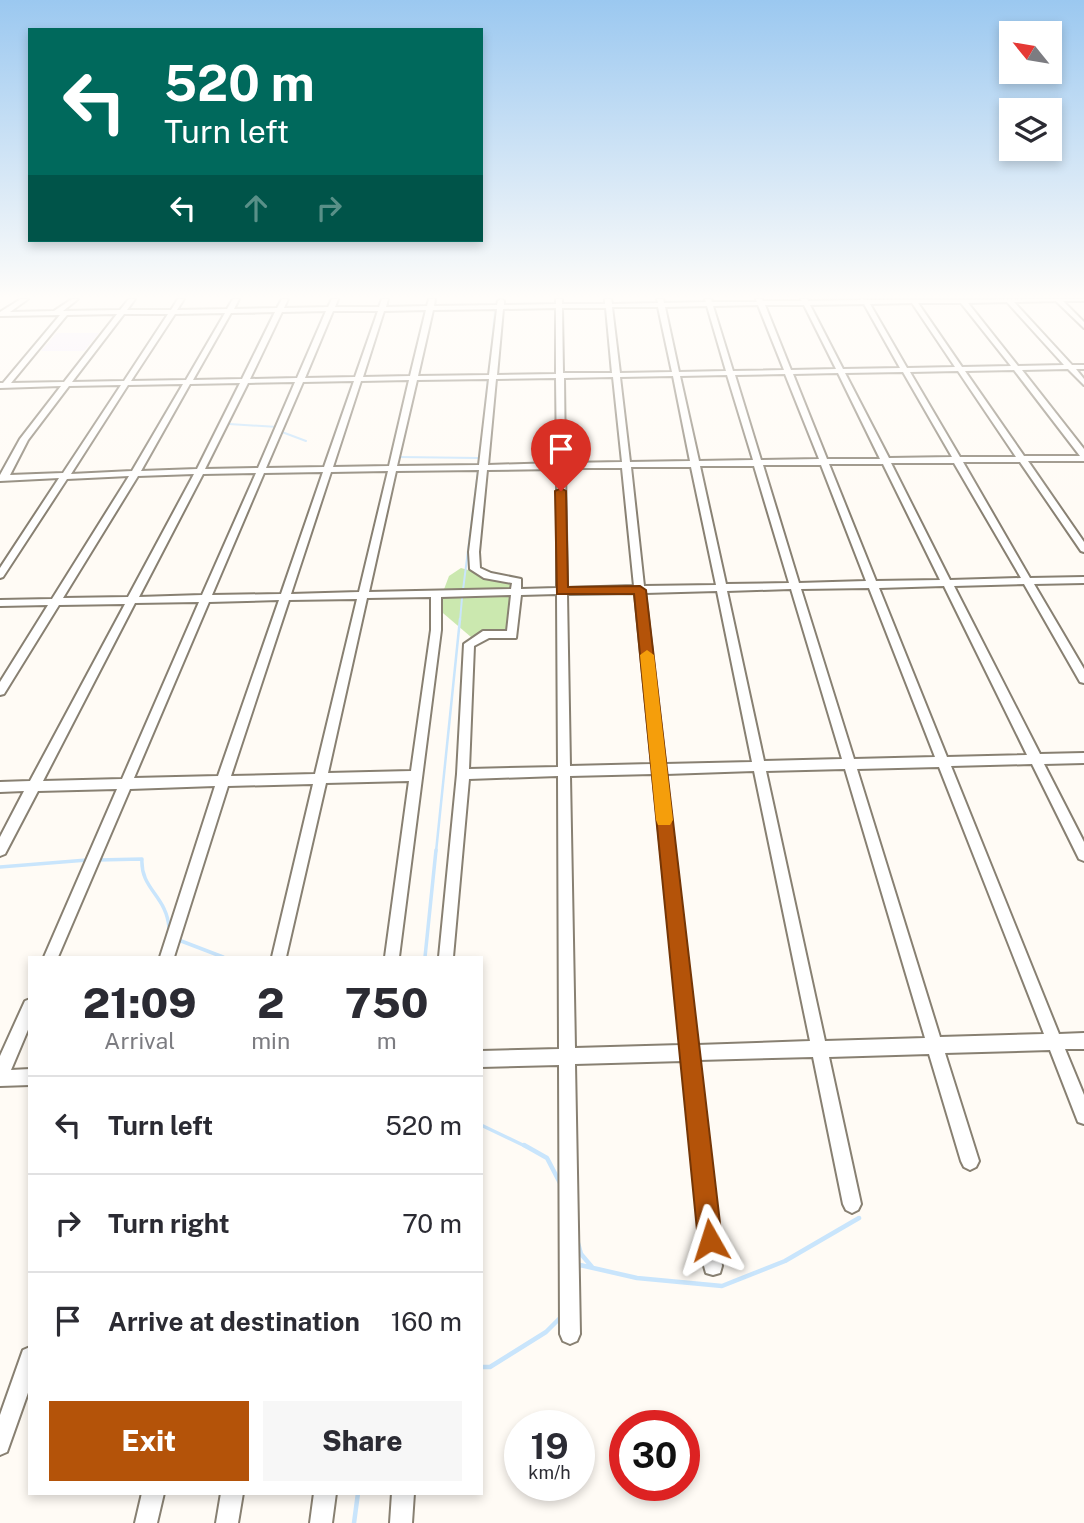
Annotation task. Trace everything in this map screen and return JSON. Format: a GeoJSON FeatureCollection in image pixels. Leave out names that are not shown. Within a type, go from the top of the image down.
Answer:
{"type":"FeatureCollection","features":[{"type":"Feature","properties":{"kind":"street"},"geometry":{"type":"LineString","coordinates":[[1,387],[16,370]]}},
{"type":"Feature","properties":{"kind":"street"},"geometry":{"type":"LineString","coordinates":[[2,478],[24,439],[76,370]]}},
{"type":"Feature","properties":{"kind":"street"},"geometry":{"type":"LineString","coordinates":[[0,575],[135,370]]}},
{"type":"Feature","properties":{"kind":"street"},"geometry":{"type":"LineString","coordinates":[[0,691],[134,475],[194,370]]}},
{"type":"Feature","properties":{"kind":"street"},"geometry":{"type":"LineString","coordinates":[[0,850],[199,472],[249,370]]}},
{"type":"Feature","properties":{"kind":"street"},"geometry":{"type":"LineString","coordinates":[[51,956],[303,370]]}},
{"type":"Feature","properties":{"kind":"street"},"geometry":{"type":"LineString","coordinates":[[167,956],[359,370]]}},
{"type":"Feature","properties":{"kind":"street"},"geometry":{"type":"LineString","coordinates":[[279,956],[417,370]]}},
{"type":"Feature","properties":{"kind":"street"},"geometry":{"type":"LineString","coordinates":[[446,956],[463,774],[469,644],[486,634],[512,635],[517,593],[517,581],[488,576],[475,569],[474,552],[494,370]]}},
{"type":"Feature","properties":{"kind":"street"},"geometry":{"type":"LineString","coordinates":[[559,370],[570,1334]]}},
{"type":"Feature","properties":{"kind":"street"},"geometry":{"type":"LineString","coordinates":[[616,370],[713,1266]]}},
{"type":"Feature","properties":{"kind":"street"},"geometry":{"type":"LineString","coordinates":[[675,370],[852,1204]]}},
{"type":"Feature","properties":{"kind":"street"},"geometry":{"type":"LineString","coordinates":[[730,370],[970,1161]]}},
{"type":"Feature","properties":{"kind":"street"},"geometry":{"type":"LineString","coordinates":[[1,387],[299,379],[901,370]]}},
{"type":"Feature","properties":{"kind":"street"},"geometry":{"type":"LineString","coordinates":[[906,370],[1084,679]]}},
{"type":"Feature","properties":{"kind":"street"},"geometry":{"type":"LineString","coordinates":[[961,370],[1084,549]]}},
{"type":"Feature","properties":{"kind":"street"},"geometry":{"type":"LineString","coordinates":[[1018,370],[1084,457]]}},
{"type":"Feature","properties":{"kind":"street"},"geometry":{"type":"LineString","coordinates":[[1072,370],[1084,383]]}},
{"type":"Feature","properties":{"kind":"street"},"geometry":{"type":"LineString","coordinates":[[841,371],[1084,855]]}},
{"type":"Feature","properties":{"kind":"street"},"geometry":{"type":"LineString","coordinates":[[788,372],[1084,1115]]}},
{"type":"Feature","properties":{"kind":"street"},"geometry":{"type":"LineString","coordinates":[[2,478],[199,472],[1084,457]]}},
{"type":"Feature","properties":{"kind":"street"},"geometry":{"type":"LineString","coordinates":[[0,603],[1084,580]]}},
{"type":"Feature","properties":{"kind":"street"},"geometry":{"type":"LineString","coordinates":[[392,956],[436,630],[436,595]]}},
{"type":"Feature","properties":{"kind":"street"},"geometry":{"type":"LineString","coordinates":[[463,774],[1084,758]]}},
{"type":"Feature","properties":{"kind":"street"},"geometry":{"type":"LineString","coordinates":[[0,787],[416,776]]}},
{"type":"Feature","properties":{"kind":"street"},"geometry":{"type":"LineString","coordinates":[[28,1011],[0,1077],[28,1077]]}},
{"type":"Feature","properties":{"kind":"street"},"geometry":{"type":"LineString","coordinates":[[483,1059],[690,1055],[1084,1041]]}},
{"type":"Feature","properties":{"kind":"street"},"geometry":{"type":"LineString","coordinates":[[0,1445],[28,1363]]}},
{"type":"Feature","properties":{"kind":"street"},"geometry":{"type":"LineString","coordinates":[[146,1523],[153,1495]]}},
{"type":"Feature","properties":{"kind":"street"},"geometry":{"type":"LineString","coordinates":[[227,1523],[232,1495]]}},
{"type":"Feature","properties":{"kind":"street"},"geometry":{"type":"LineString","coordinates":[[321,1523],[325,1495]]}},
{"type":"Feature","properties":{"kind":"street"},"geometry":{"type":"LineString","coordinates":[[401,1523],[403,1495]]}},
{"type":"Feature","properties":{"kind":"green space"},"geometry":{"type":"Polygon","coordinates":[[[461,568],[514,583],[507,633],[471,637],[437,608],[449,576],[461,568]]]}},
{"type":"Feature","properties":{"kind":"waterway"},"geometry":{"type":"LineString","coordinates":[[489,370],[489,375]]}},
{"type":"Feature","properties":{"kind":"waterway"},"geometry":{"type":"LineString","coordinates":[[479,465],[488,378]]}},
{"type":"Feature","properties":{"kind":"waterway"},"geometry":{"type":"LineString","coordinates":[[229,424],[278,427]]}},
{"type":"Feature","properties":{"kind":"waterway"},"geometry":{"type":"LineString","coordinates":[[282,429],[282,432],[306,441]]}},
{"type":"Feature","properties":{"kind":"waterway"},"geometry":{"type":"LineString","coordinates":[[398,457],[479,458]]}},
{"type":"Feature","properties":{"kind":"waterway"},"geometry":{"type":"LineString","coordinates":[[463,590],[478,471]]}},
{"type":"Feature","properties":{"kind":"waterway"},"geometry":{"type":"LineString","coordinates":[[460,621],[462,598]]}},
{"type":"Feature","properties":{"kind":"waterway"},"geometry":{"type":"LineString","coordinates":[[436,852],[460,619]]}},
{"type":"Feature","properties":{"kind":"waterway"},"geometry":{"type":"LineString","coordinates":[[425,956],[436,850]]}},
{"type":"Feature","properties":{"kind":"waterway"},"geometry":{"type":"LineString","coordinates":[[98,860],[142,859],[145,878],[164,908],[169,928]]}},
{"type":"Feature","properties":{"kind":"waterway"},"geometry":{"type":"LineString","coordinates":[[0,867],[87,860]]}},
{"type":"Feature","properties":{"kind":"waterway"},"geometry":{"type":"LineString","coordinates":[[176,939],[220,956]]}},
{"type":"Feature","properties":{"kind":"waterway"},"geometry":{"type":"LineString","coordinates":[[483,1126],[527,1147]]}},
{"type":"Feature","properties":{"kind":"waterway"},"geometry":{"type":"LineString","coordinates":[[524,1145],[547,1158],[560,1183]]}},
{"type":"Feature","properties":{"kind":"waterway"},"geometry":{"type":"LineString","coordinates":[[578,1268],[580,1265],[637,1278],[722,1286],[785,1261],[859,1218]]}},
{"type":"Feature","properties":{"kind":"waterway"},"geometry":{"type":"LineString","coordinates":[[578,1243],[581,1254],[592,1267]]}},
{"type":"Feature","properties":{"kind":"waterway"},"geometry":{"type":"LineString","coordinates":[[483,1367],[490,1367],[546,1332],[560,1318]]}},
{"type":"Feature","properties":{"kind":"waterway"},"geometry":{"type":"LineString","coordinates":[[354,1523],[358,1495]]}},
{"type":"Feature","properties":{"kind":"slow traffic"},"geometry":{"type":"LineString","coordinates":[[647,655],[664,820]]}},
{"type":"Feature","properties":{"kind":"route"},"geometry":{"type":"LineString","coordinates":[[561,491],[562,591],[640,590],[710,1240]]}}]}
